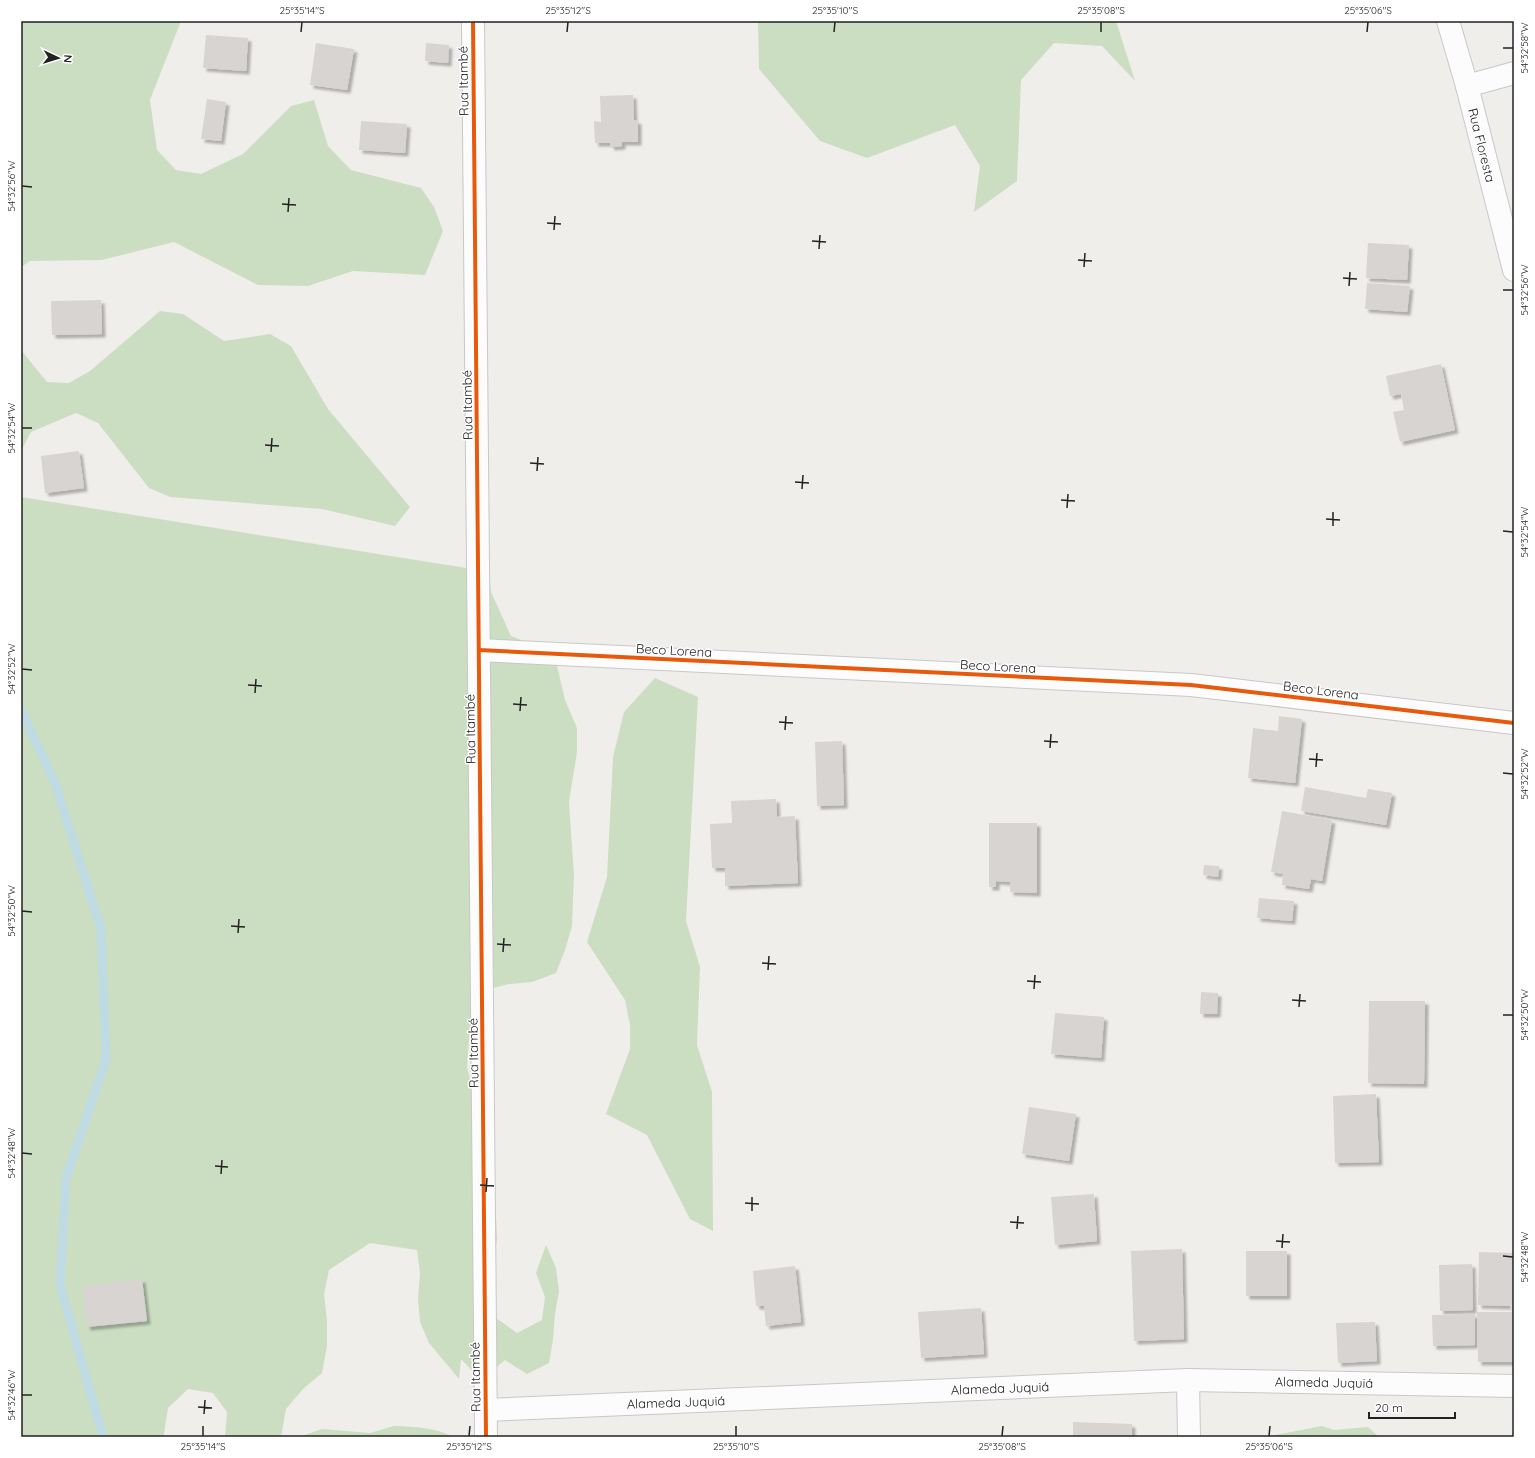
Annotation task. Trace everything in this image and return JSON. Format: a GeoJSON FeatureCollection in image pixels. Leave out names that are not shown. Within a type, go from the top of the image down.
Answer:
{"type":"FeatureCollection","features":[{"type":"Feature","properties":{"kind":"street","name":"Rua Itambé"},"geometry":{"type":"LineString","coordinates":[[473,21],[486,1437]]}},
{"type":"Feature","properties":{"kind":"street","name":"Rua Floresta"},"geometry":{"type":"LineString","coordinates":[[1448,21],[1467,86],[1514,270]]}},
{"type":"Feature","properties":{"kind":"street"},"geometry":{"type":"LineString","coordinates":[[1467,86],[1514,73]]}},
{"type":"Feature","properties":{"kind":"street","name":"Beco Lorena"},"geometry":{"type":"LineString","coordinates":[[479,650],[1191,685],[1514,723]]}},
{"type":"Feature","properties":{"kind":"street"},"geometry":{"type":"LineString","coordinates":[[1188,1380],[1189,1437]]}},
{"type":"Feature","properties":{"kind":"street","name":"Alameda Juquiá"},"geometry":{"type":"LineString","coordinates":[[486,1410],[1188,1380],[1514,1386]]}},
{"type":"Feature","properties":{"kind":"green space"},"geometry":{"type":"Polygon","coordinates":[[[21,21],[181,21],[150,100],[157,150],[176,170],[201,174],[243,154],[291,106],[314,100],[328,146],[351,170],[421,188],[434,207],[443,231],[425,275],[353,271],[308,286],[258,285],[174,242],[102,260],[30,261],[21,267],[21,21]]]}},
{"type":"Feature","properties":{"kind":"green space"},"geometry":{"type":"Polygon","coordinates":[[[758,21],[1116,21],[1135,81],[1102,46],[1054,43],[1021,80],[1017,181],[974,212],[980,166],[955,125],[867,158],[820,141],[759,69],[758,21]]]}},
{"type":"Feature","properties":{"kind":"green space"},"geometry":{"type":"Polygon","coordinates":[[[160,311],[183,314],[224,341],[270,334],[291,346],[328,409],[410,507],[395,526],[322,509],[170,497],[149,488],[98,423],[76,413],[31,432],[21,451],[21,350],[47,382],[69,383],[90,371],[160,311]]]}},
{"type":"Feature","properties":{"kind":"green space"},"geometry":{"type":"Polygon","coordinates":[[[21,497],[485,571],[490,582],[491,592],[511,636],[554,653],[565,700],[577,728],[577,752],[569,802],[574,875],[572,926],[556,973],[532,982],[509,984],[485,990],[474,1013],[469,1039],[467,1066],[482,1140],[489,1192],[496,1215],[497,1240],[492,1267],[496,1318],[517,1333],[542,1320],[545,1297],[536,1273],[546,1245],[556,1268],[559,1291],[549,1363],[527,1374],[505,1360],[486,1376],[477,1376],[461,1359],[459,1379],[429,1343],[420,1322],[418,1299],[420,1273],[417,1250],[370,1243],[329,1270],[324,1294],[327,1320],[327,1346],[322,1373],[303,1389],[286,1409],[281,1437],[225,1437],[227,1412],[213,1393],[188,1389],[168,1408],[164,1437],[21,1437],[21,497]]]}},
{"type":"Feature","properties":{"kind":"green space"},"geometry":{"type":"Polygon","coordinates":[[[655,678],[698,697],[686,921],[700,967],[697,1045],[712,1092],[713,1231],[690,1219],[647,1135],[606,1114],[630,1049],[630,1025],[625,1000],[587,942],[607,877],[613,757],[624,712],[655,678]]]}},
{"type":"Feature","properties":{"kind":"green space"},"geometry":{"type":"Polygon","coordinates":[[[394,1426],[432,1429],[453,1437],[299,1437],[322,1429],[370,1433],[394,1426]]]}},
{"type":"Feature","properties":{"kind":"green space"},"geometry":{"type":"Polygon","coordinates":[[[1322,1426],[1334,1430],[1368,1427],[1379,1437],[1265,1437],[1322,1426]]]}},
{"type":"Feature","properties":{"kind":"building"},"geometry":{"type":"Polygon","coordinates":[[[206,35],[248,38],[246,71],[203,68],[206,35]]]}},
{"type":"Feature","properties":{"kind":"building"},"geometry":{"type":"Polygon","coordinates":[[[316,43],[354,49],[347,90],[310,85],[316,43]]]}},
{"type":"Feature","properties":{"kind":"building"},"geometry":{"type":"Polygon","coordinates":[[[426,43],[449,45],[448,63],[425,61],[426,43]]]}},
{"type":"Feature","properties":{"kind":"building"},"geometry":{"type":"Polygon","coordinates":[[[633,95],[634,120],[638,121],[638,142],[622,142],[622,146],[611,147],[610,143],[595,143],[594,121],[601,122],[600,96],[633,95]]]}},
{"type":"Feature","properties":{"kind":"building"},"geometry":{"type":"Polygon","coordinates":[[[207,99],[226,102],[221,141],[201,139],[207,99]]]}},
{"type":"Feature","properties":{"kind":"building"},"geometry":{"type":"Polygon","coordinates":[[[361,121],[407,124],[405,153],[359,150],[361,121]]]}},
{"type":"Feature","properties":{"kind":"building"},"geometry":{"type":"Polygon","coordinates":[[[1368,243],[1409,245],[1407,280],[1366,278],[1368,243]]]}},
{"type":"Feature","properties":{"kind":"building"},"geometry":{"type":"Polygon","coordinates":[[[1367,283],[1410,286],[1407,312],[1365,309],[1367,283]]]}},
{"type":"Feature","properties":{"kind":"building"},"geometry":{"type":"Polygon","coordinates":[[[101,300],[102,334],[52,335],[51,301],[101,300]]]}},
{"type":"Feature","properties":{"kind":"building"},"geometry":{"type":"Polygon","coordinates":[[[1441,364],[1455,430],[1400,442],[1393,412],[1404,410],[1401,394],[1390,396],[1386,376],[1441,364]]]}},
{"type":"Feature","properties":{"kind":"building"},"geometry":{"type":"Polygon","coordinates":[[[79,451],[84,488],[45,493],[41,456],[79,451]]]}},
{"type":"Feature","properties":{"kind":"building"},"geometry":{"type":"Polygon","coordinates":[[[1279,716],[1302,719],[1295,783],[1248,778],[1253,728],[1278,731],[1279,716]]]}},
{"type":"Feature","properties":{"kind":"building"},"geometry":{"type":"Polygon","coordinates":[[[842,741],[844,805],[817,806],[815,742],[842,741]]]}},
{"type":"Feature","properties":{"kind":"building"},"geometry":{"type":"Polygon","coordinates":[[[1305,787],[1366,798],[1368,789],[1392,793],[1386,825],[1301,811],[1305,787]]]}},
{"type":"Feature","properties":{"kind":"building"},"geometry":{"type":"Polygon","coordinates":[[[776,799],[777,817],[795,816],[798,883],[725,886],[725,868],[712,868],[710,824],[732,823],[731,801],[776,799]]]}},
{"type":"Feature","properties":{"kind":"building"},"geometry":{"type":"Polygon","coordinates":[[[1282,811],[1332,820],[1322,881],[1311,879],[1309,889],[1282,885],[1283,874],[1271,872],[1282,811]]]}},
{"type":"Feature","properties":{"kind":"building"},"geometry":{"type":"Polygon","coordinates":[[[989,823],[1037,823],[1037,893],[1010,892],[1010,882],[996,881],[996,887],[989,887],[989,823]]]}},
{"type":"Feature","properties":{"kind":"building"},"geometry":{"type":"Polygon","coordinates":[[[1204,865],[1219,866],[1218,877],[1203,875],[1204,865]]]}},
{"type":"Feature","properties":{"kind":"building"},"geometry":{"type":"Polygon","coordinates":[[[1259,898],[1294,901],[1292,921],[1257,918],[1259,898]]]}},
{"type":"Feature","properties":{"kind":"building"},"geometry":{"type":"Polygon","coordinates":[[[1201,992],[1218,993],[1217,1014],[1200,1014],[1201,992]]]}},
{"type":"Feature","properties":{"kind":"building"},"geometry":{"type":"Polygon","coordinates":[[[1369,1001],[1425,1001],[1424,1084],[1368,1083],[1369,1001]]]}},
{"type":"Feature","properties":{"kind":"building"},"geometry":{"type":"Polygon","coordinates":[[[1055,1013],[1104,1017],[1101,1058],[1051,1054],[1055,1013]]]}},
{"type":"Feature","properties":{"kind":"building"},"geometry":{"type":"Polygon","coordinates":[[[1376,1094],[1379,1162],[1335,1163],[1333,1096],[1376,1094]]]}},
{"type":"Feature","properties":{"kind":"building"},"geometry":{"type":"Polygon","coordinates":[[[1029,1107],[1076,1114],[1069,1161],[1022,1154],[1029,1107]]]}},
{"type":"Feature","properties":{"kind":"building"},"geometry":{"type":"Polygon","coordinates":[[[1094,1194],[1097,1241],[1055,1245],[1051,1197],[1094,1194]]]}},
{"type":"Feature","properties":{"kind":"building"},"geometry":{"type":"Polygon","coordinates":[[[1182,1249],[1184,1339],[1134,1341],[1131,1251],[1182,1249]]]}},
{"type":"Feature","properties":{"kind":"building"},"geometry":{"type":"Polygon","coordinates":[[[1246,1251],[1287,1251],[1287,1296],[1246,1296],[1246,1251]]]}},
{"type":"Feature","properties":{"kind":"building"},"geometry":{"type":"Polygon","coordinates":[[[1479,1252],[1514,1253],[1514,1310],[1510,1310],[1510,1306],[1478,1305],[1479,1252]]]}},
{"type":"Feature","properties":{"kind":"building"},"geometry":{"type":"Polygon","coordinates":[[[1472,1264],[1473,1310],[1440,1311],[1439,1265],[1472,1264]]]}},
{"type":"Feature","properties":{"kind":"building"},"geometry":{"type":"Polygon","coordinates":[[[795,1266],[801,1322],[766,1326],[764,1306],[756,1306],[753,1271],[795,1266]]]}},
{"type":"Feature","properties":{"kind":"building"},"geometry":{"type":"Polygon","coordinates":[[[142,1279],[147,1321],[87,1327],[82,1286],[142,1279]]]}},
{"type":"Feature","properties":{"kind":"building"},"geometry":{"type":"Polygon","coordinates":[[[981,1308],[984,1354],[921,1358],[918,1312],[981,1308]]]}},
{"type":"Feature","properties":{"kind":"building"},"geometry":{"type":"Polygon","coordinates":[[[1477,1312],[1514,1312],[1514,1362],[1478,1362],[1477,1312]]]}},
{"type":"Feature","properties":{"kind":"building"},"geometry":{"type":"Polygon","coordinates":[[[1475,1314],[1475,1345],[1433,1346],[1432,1315],[1475,1314]]]}},
{"type":"Feature","properties":{"kind":"building"},"geometry":{"type":"Polygon","coordinates":[[[1375,1322],[1377,1361],[1338,1363],[1336,1323],[1375,1322]]]}},
{"type":"Feature","properties":{"kind":"building"},"geometry":{"type":"Polygon","coordinates":[[[1073,1422],[1132,1424],[1132,1437],[1073,1437],[1073,1422]]]}},
{"type":"Feature","properties":{"kind":"waterway"},"geometry":{"type":"LineString","coordinates":[[21,709],[55,783],[101,929],[106,1059],[66,1178],[60,1285],[103,1437]]}},
{"type":"Feature","properties":{"kind":"cycle path"},"geometry":{"type":"LineString","coordinates":[[473,21],[486,1437]]}},
{"type":"Feature","properties":{"kind":"cycle path"},"geometry":{"type":"LineString","coordinates":[[479,650],[1191,685],[1514,723]]}}]}
